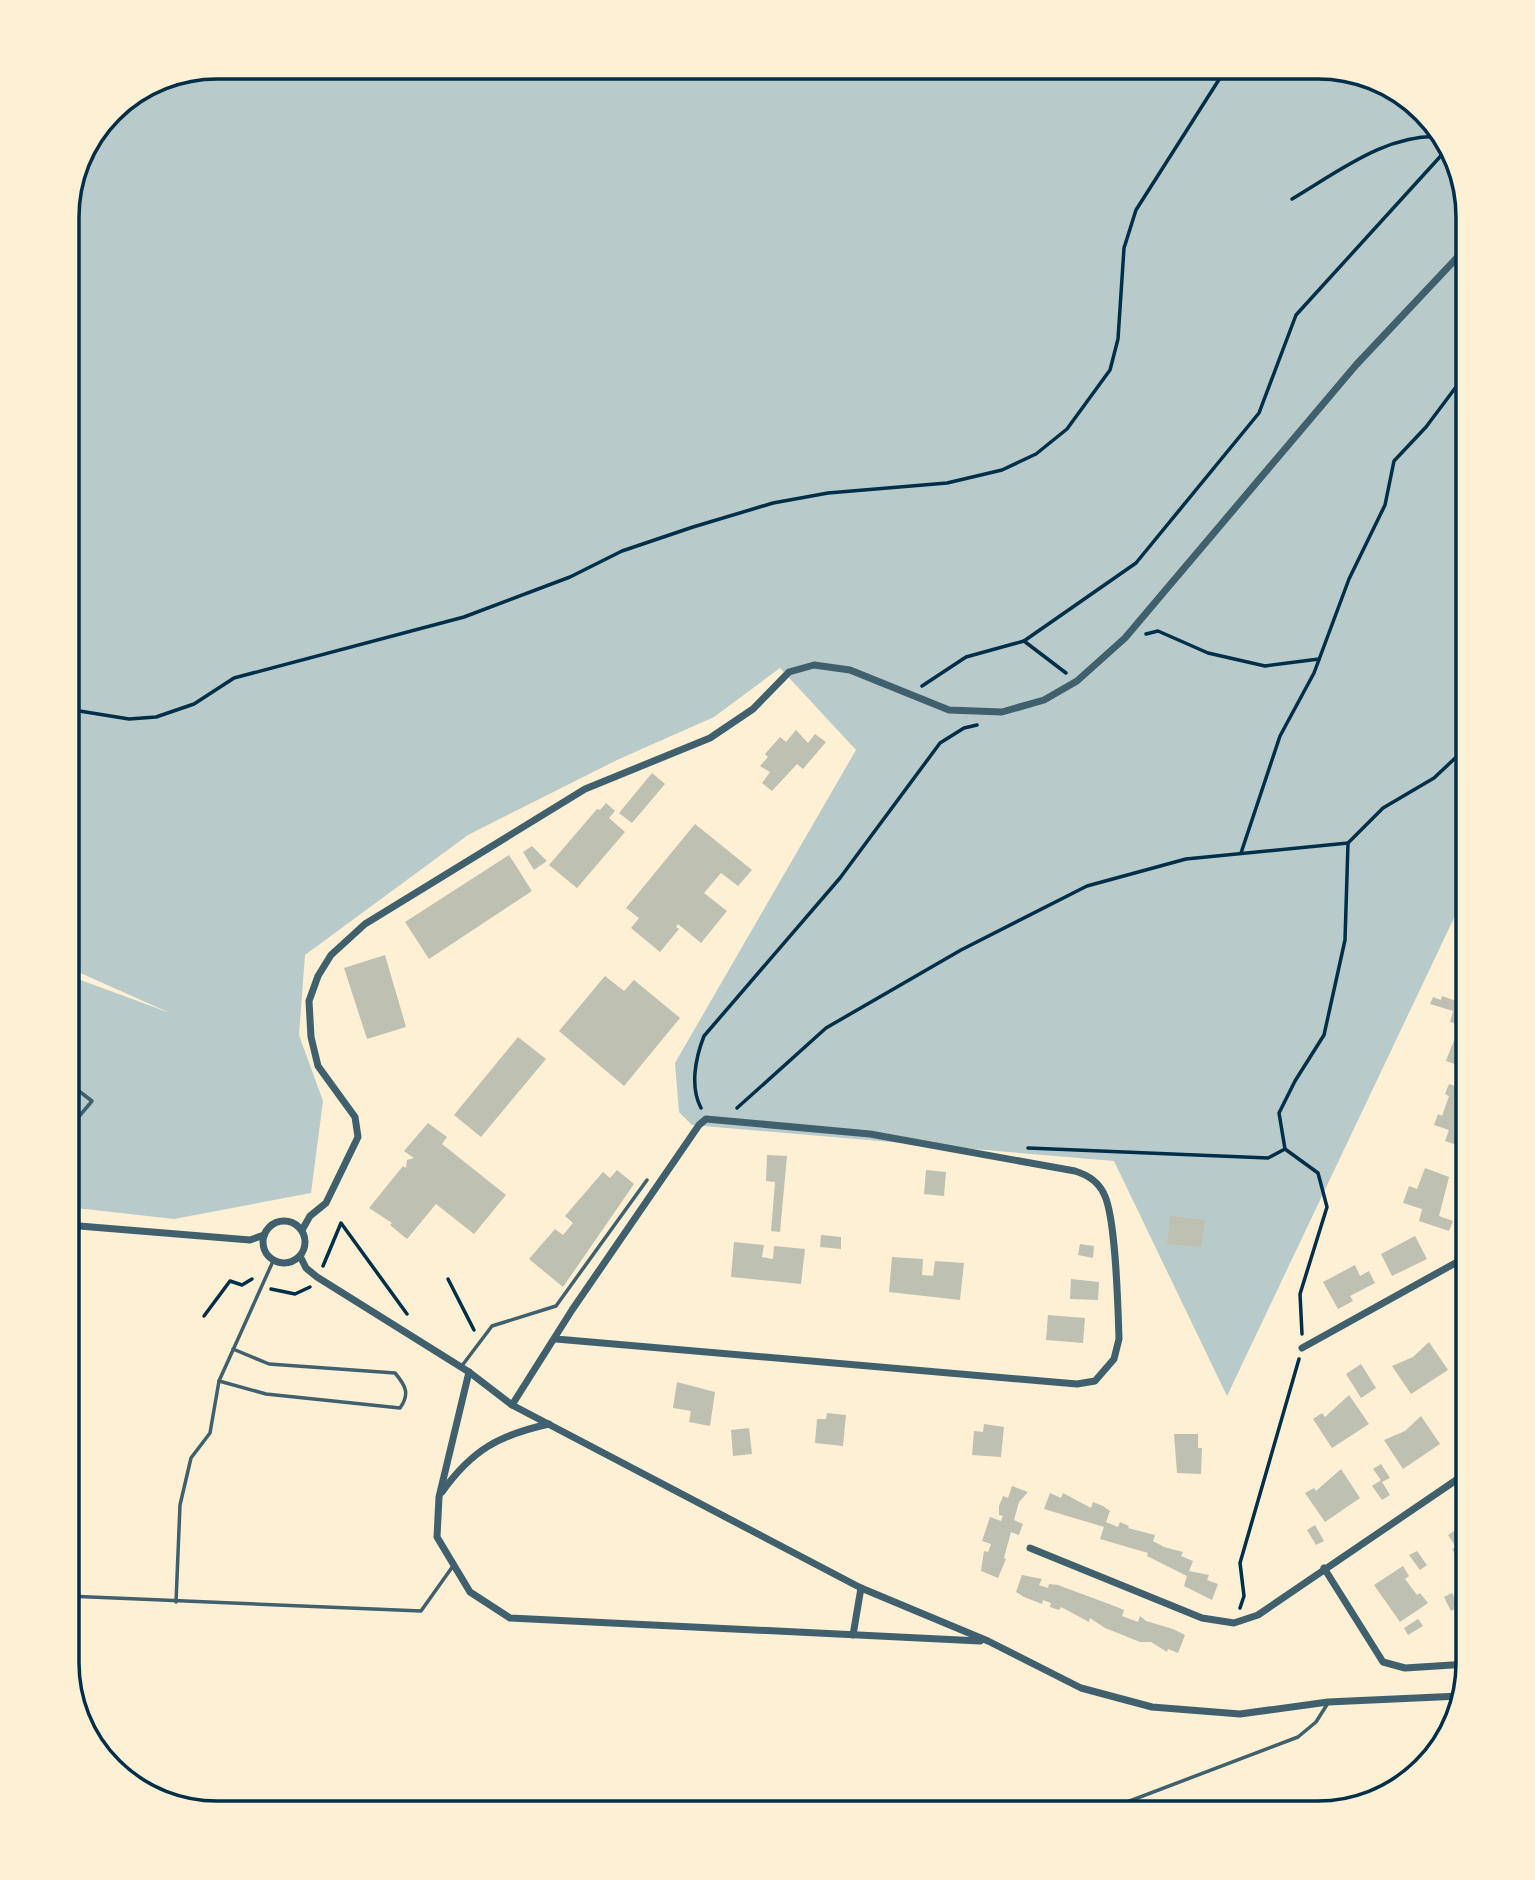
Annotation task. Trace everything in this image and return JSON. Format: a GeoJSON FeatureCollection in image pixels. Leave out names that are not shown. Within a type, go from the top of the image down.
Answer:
{"type":"FeatureCollection","features":[{"type":"Feature","properties":{"kind":"street"},"geometry":{"type":"LineString","coordinates":[[302,1230],[310,1216],[326,1203],[358,1137],[349,1107],[318,1066],[311,1037],[309,1001],[318,976],[331,955],[365,924],[584,789],[710,738],[753,709],[789,672],[814,664],[850,670],[949,710],[1002,712],[1044,701],[1077,681],[1125,638],[1356,365],[1456,259]]}},
{"type":"Feature","properties":{"kind":"street"},"geometry":{"type":"LineString","coordinates":[[512,1405],[580,1299],[699,1125],[706,1119],[870,1134],[1088,1175],[1104,1194],[1108,1207],[1119,1325],[1114,1359],[1096,1381],[1077,1384],[556,1339]]}},
{"type":"Feature","properties":{"kind":"street"},"geometry":{"type":"LineString","coordinates":[[79,1227],[250,1240],[264,1236],[274,1223],[290,1221],[302,1230],[305,1239],[300,1256],[306,1268],[469,1371],[512,1405],[860,1588],[988,1641],[1081,1688],[1152,1707],[1240,1714],[1328,1702],[1452,1696]]}},
{"type":"Feature","properties":{"kind":"street"},"geometry":{"type":"LineString","coordinates":[[264,1236],[265,1249],[274,1259],[287,1262],[300,1256]]}},
{"type":"Feature","properties":{"kind":"street"},"geometry":{"type":"LineString","coordinates":[[1302,1348],[1456,1266]]}},
{"type":"Feature","properties":{"kind":"street"},"geometry":{"type":"LineString","coordinates":[[469,1371],[439,1497],[437,1536],[470,1592],[510,1618],[988,1641]]}},
{"type":"Feature","properties":{"kind":"street"},"geometry":{"type":"LineString","coordinates":[[439,1497],[475,1452],[515,1432],[549,1424]]}},
{"type":"Feature","properties":{"kind":"street"},"geometry":{"type":"LineString","coordinates":[[1030,1548],[1202,1618],[1234,1623],[1258,1615],[1456,1480]]}},
{"type":"Feature","properties":{"kind":"street"},"geometry":{"type":"LineString","coordinates":[[1324,1568],[1383,1662],[1405,1668],[1456,1665]]}},
{"type":"Feature","properties":{"kind":"street"},"geometry":{"type":"LineString","coordinates":[[853,1635],[860,1588]]}},
{"type":"Feature","properties":{"kind":"lane"},"geometry":{"type":"LineString","coordinates":[[79,1091],[92,1101],[79,1116]]}},
{"type":"Feature","properties":{"kind":"lane"},"geometry":{"type":"LineString","coordinates":[[461,1367],[492,1326],[556,1306],[647,1180]]}},
{"type":"Feature","properties":{"kind":"lane"},"geometry":{"type":"LineString","coordinates":[[176,1602],[180,1505],[191,1458],[210,1433],[219,1381],[274,1259]]}},
{"type":"Feature","properties":{"kind":"lane"},"geometry":{"type":"LineString","coordinates":[[219,1381],[266,1394],[400,1408],[407,1398],[406,1385],[395,1373],[269,1364],[233,1349]]}},
{"type":"Feature","properties":{"kind":"lane"},"geometry":{"type":"LineString","coordinates":[[79,1597],[421,1611],[454,1565]]}},
{"type":"Feature","properties":{"kind":"lane"},"geometry":{"type":"LineString","coordinates":[[1132,1801],[1298,1737],[1316,1722],[1328,1702]]}},
{"type":"Feature","properties":{"kind":"path"},"geometry":{"type":"LineString","coordinates":[[79,711],[130,719],[156,717],[194,704],[234,678],[464,617],[570,577],[622,551],[773,503],[828,492],[947,483],[1002,470],[1036,454],[1067,429],[1110,370],[1118,339],[1124,248],[1136,210],[1219,79]]}},
{"type":"Feature","properties":{"kind":"path"},"geometry":{"type":"LineString","coordinates":[[1292,200],[1377,149],[1429,135]]}},
{"type":"Feature","properties":{"kind":"path"},"geometry":{"type":"LineString","coordinates":[[911,693],[966,657],[1024,641],[1136,563],[1259,413],[1296,315],[1442,155]]}},
{"type":"Feature","properties":{"kind":"path"},"geometry":{"type":"LineString","coordinates":[[1241,853],[1280,736],[1319,659],[1349,579],[1385,505],[1394,461],[1426,427],[1456,386]]}},
{"type":"Feature","properties":{"kind":"path"},"geometry":{"type":"LineString","coordinates":[[1125,638],[1158,631],[1208,653],[1265,666],[1319,659]]}},
{"type":"Feature","properties":{"kind":"path"},"geometry":{"type":"LineString","coordinates":[[1024,641],[1077,681]]}},
{"type":"Feature","properties":{"kind":"path"},"geometry":{"type":"LineString","coordinates":[[706,1119],[694,1094],[698,1051],[704,1037],[841,878],[940,743],[964,728]]}},
{"type":"Feature","properties":{"kind":"path"},"geometry":{"type":"LineString","coordinates":[[725,1119],[826,1028],[961,950],[1087,886],[1186,859],[1348,844],[1383,808],[1434,778],[1456,757]]}},
{"type":"Feature","properties":{"kind":"path"},"geometry":{"type":"LineString","coordinates":[[1234,1623],[1244,1597],[1240,1563],[1302,1348],[1300,1294],[1326,1207],[1318,1173],[1285,1149],[1279,1113],[1295,1081],[1324,1035],[1345,940],[1348,844]]}},
{"type":"Feature","properties":{"kind":"path"},"geometry":{"type":"LineString","coordinates":[[1020,1148],[1268,1158],[1285,1149]]}},
{"type":"Feature","properties":{"kind":"path"},"geometry":{"type":"LineString","coordinates":[[448,1279],[480,1341]]}},
{"type":"Feature","properties":{"kind":"shaded area"},"geometry":{"type":"Polygon","coordinates":[[[207,79],[1328,79],[1363,86],[1387,97],[1409,113],[1433,140],[1452,181],[1456,216],[1456,915],[1227,1396],[1114,1161],[692,1125],[679,1112],[675,1063],[856,750],[780,668],[714,717],[617,760],[468,835],[305,955],[299,1035],[323,1101],[311,1193],[174,1219],[79,1208],[79,979],[170,1013],[79,972],[79,207],[83,181],[97,148],[119,119],[140,102],[172,86],[207,79]]]}},
{"type":"Feature","properties":{"kind":"building"},"geometry":{"type":"Polygon","coordinates":[[[796,730],[808,743],[815,734],[826,742],[803,769],[797,764],[772,791],[762,783],[770,772],[760,766],[768,757],[765,754],[780,737],[786,742],[796,730]]]}},
{"type":"Feature","properties":{"kind":"building"},"geometry":{"type":"Polygon","coordinates":[[[652,773],[665,784],[632,823],[619,813],[652,773]]]}},
{"type":"Feature","properties":{"kind":"building"},"geometry":{"type":"Polygon","coordinates":[[[606,803],[615,811],[609,818],[625,832],[577,888],[549,865],[597,809],[600,810],[606,803]]]}},
{"type":"Feature","properties":{"kind":"building"},"geometry":{"type":"Polygon","coordinates":[[[695,824],[752,870],[738,886],[721,873],[704,893],[727,911],[701,943],[678,924],[676,927],[679,929],[660,952],[631,928],[639,918],[626,908],[695,824]]]}},
{"type":"Feature","properties":{"kind":"building"},"geometry":{"type":"Polygon","coordinates":[[[532,846],[547,861],[534,870],[523,852],[532,846]]]}},
{"type":"Feature","properties":{"kind":"building"},"geometry":{"type":"Polygon","coordinates":[[[509,855],[532,891],[429,959],[405,922],[509,855]]]}},
{"type":"Feature","properties":{"kind":"building"},"geometry":{"type":"Polygon","coordinates":[[[385,955],[406,1027],[367,1039],[344,968],[385,955]]]}},
{"type":"Feature","properties":{"kind":"building"},"geometry":{"type":"Polygon","coordinates":[[[605,976],[624,991],[634,980],[680,1018],[624,1086],[559,1031],[605,976]]]}},
{"type":"Feature","properties":{"kind":"building"},"geometry":{"type":"Polygon","coordinates":[[[1442,996],[1456,1001],[1456,1024],[1450,1022],[1453,1011],[1430,1004],[1433,997],[1441,1000],[1442,996]]]}},
{"type":"Feature","properties":{"kind":"building"},"geometry":{"type":"Polygon","coordinates":[[[518,1037],[546,1059],[481,1137],[454,1115],[518,1037]]]}},
{"type":"Feature","properties":{"kind":"building"},"geometry":{"type":"Polygon","coordinates":[[[1454,1040],[1456,1041],[1456,1065],[1446,1061],[1454,1040]]]}},
{"type":"Feature","properties":{"kind":"building"},"geometry":{"type":"Polygon","coordinates":[[[1449,1084],[1456,1086],[1456,1145],[1445,1141],[1449,1130],[1434,1125],[1438,1114],[1442,1116],[1449,1096],[1445,1094],[1449,1084]]]}},
{"type":"Feature","properties":{"kind":"building"},"geometry":{"type":"Polygon","coordinates":[[[428,1123],[447,1137],[442,1144],[506,1195],[474,1234],[436,1204],[407,1239],[390,1225],[392,1223],[369,1208],[403,1166],[406,1168],[407,1160],[414,1158],[404,1151],[428,1123]]]}},
{"type":"Feature","properties":{"kind":"building"},"geometry":{"type":"Polygon","coordinates":[[[767,1155],[787,1156],[780,1232],[771,1231],[775,1182],[766,1181],[767,1155]]]}},
{"type":"Feature","properties":{"kind":"building"},"geometry":{"type":"Polygon","coordinates":[[[1425,1168],[1449,1177],[1439,1216],[1453,1221],[1449,1231],[1419,1221],[1422,1209],[1403,1203],[1409,1186],[1417,1189],[1425,1168]]]}},
{"type":"Feature","properties":{"kind":"building"},"geometry":{"type":"Polygon","coordinates":[[[617,1170],[634,1184],[563,1287],[529,1259],[555,1229],[563,1235],[573,1223],[565,1216],[603,1172],[610,1178],[617,1170]]]}},
{"type":"Feature","properties":{"kind":"building"},"geometry":{"type":"Polygon","coordinates":[[[926,1170],[946,1172],[944,1196],[924,1194],[926,1170]]]}},
{"type":"Feature","properties":{"kind":"building"},"geometry":{"type":"Polygon","coordinates":[[[1170,1216],[1205,1220],[1201,1247],[1167,1244],[1170,1216]]]}},
{"type":"Feature","properties":{"kind":"building"},"geometry":{"type":"Polygon","coordinates":[[[821,1235],[841,1237],[841,1249],[820,1247],[821,1235]]]}},
{"type":"Feature","properties":{"kind":"building"},"geometry":{"type":"Polygon","coordinates":[[[1415,1236],[1427,1259],[1392,1276],[1381,1254],[1415,1236]]]}},
{"type":"Feature","properties":{"kind":"building"},"geometry":{"type":"Polygon","coordinates":[[[734,1242],[764,1245],[762,1257],[773,1259],[774,1246],[805,1249],[801,1284],[731,1277],[734,1242]]]}},
{"type":"Feature","properties":{"kind":"building"},"geometry":{"type":"Polygon","coordinates":[[[1080,1244],[1094,1246],[1093,1258],[1078,1255],[1080,1244]]]}},
{"type":"Feature","properties":{"kind":"building"},"geometry":{"type":"Polygon","coordinates":[[[892,1257],[923,1259],[922,1275],[933,1276],[935,1261],[964,1263],[960,1300],[889,1292],[892,1257]]]}},
{"type":"Feature","properties":{"kind":"building"},"geometry":{"type":"Polygon","coordinates":[[[1355,1265],[1360,1276],[1369,1271],[1375,1283],[1350,1296],[1353,1301],[1338,1309],[1323,1282],[1355,1265]]]}},
{"type":"Feature","properties":{"kind":"building"},"geometry":{"type":"Polygon","coordinates":[[[1071,1279],[1099,1282],[1098,1300],[1070,1299],[1071,1279]]]}},
{"type":"Feature","properties":{"kind":"building"},"geometry":{"type":"Polygon","coordinates":[[[1048,1315],[1085,1318],[1083,1343],[1046,1340],[1048,1315]]]}},
{"type":"Feature","properties":{"kind":"building"},"geometry":{"type":"Polygon","coordinates":[[[1429,1342],[1448,1370],[1411,1394],[1392,1366],[1413,1357],[1429,1342]]]}},
{"type":"Feature","properties":{"kind":"building"},"geometry":{"type":"Polygon","coordinates":[[[1361,1364],[1376,1388],[1361,1398],[1346,1374],[1361,1364]]]}},
{"type":"Feature","properties":{"kind":"building"},"geometry":{"type":"Polygon","coordinates":[[[677,1382],[715,1392],[710,1426],[689,1422],[691,1411],[673,1408],[677,1382]]]}},
{"type":"Feature","properties":{"kind":"building"},"geometry":{"type":"Polygon","coordinates":[[[1349,1395],[1369,1424],[1332,1448],[1313,1419],[1322,1413],[1325,1417],[1349,1395]]]}},
{"type":"Feature","properties":{"kind":"building"},"geometry":{"type":"Polygon","coordinates":[[[827,1413],[846,1415],[843,1446],[815,1443],[817,1419],[826,1419],[827,1413]]]}},
{"type":"Feature","properties":{"kind":"building"},"geometry":{"type":"Polygon","coordinates":[[[1421,1416],[1440,1444],[1403,1469],[1384,1440],[1405,1431],[1421,1416]]]}},
{"type":"Feature","properties":{"kind":"building"},"geometry":{"type":"Polygon","coordinates":[[[984,1424],[1004,1427],[1001,1457],[972,1455],[974,1431],[983,1432],[984,1424]]]}},
{"type":"Feature","properties":{"kind":"building"},"geometry":{"type":"Polygon","coordinates":[[[749,1428],[752,1454],[733,1456],[731,1430],[749,1428]]]}},
{"type":"Feature","properties":{"kind":"building"},"geometry":{"type":"Polygon","coordinates":[[[1174,1434],[1198,1434],[1198,1448],[1202,1448],[1201,1474],[1177,1473],[1174,1434]]]}},
{"type":"Feature","properties":{"kind":"building"},"geometry":{"type":"Polygon","coordinates":[[[1381,1464],[1390,1478],[1382,1482],[1390,1495],[1382,1500],[1372,1486],[1381,1480],[1373,1469],[1381,1464]]]}},
{"type":"Feature","properties":{"kind":"building"},"geometry":{"type":"Polygon","coordinates":[[[1341,1469],[1360,1498],[1325,1522],[1305,1493],[1314,1488],[1316,1491],[1341,1469]]]}},
{"type":"Feature","properties":{"kind":"building"},"geometry":{"type":"Polygon","coordinates":[[[1012,1486],[1028,1492],[1019,1502],[1014,1520],[1023,1524],[1019,1535],[1011,1532],[1004,1558],[1006,1559],[998,1578],[981,1571],[984,1551],[988,1552],[991,1544],[982,1541],[990,1517],[1001,1521],[1003,1516],[999,1515],[999,1506],[1003,1496],[1008,1498],[1012,1486]]]}},
{"type":"Feature","properties":{"kind":"building"},"geometry":{"type":"Polygon","coordinates":[[[1050,1493],[1061,1498],[1063,1493],[1091,1508],[1093,1502],[1103,1506],[1110,1511],[1106,1522],[1118,1527],[1120,1522],[1129,1526],[1128,1528],[1155,1535],[1153,1541],[1183,1552],[1181,1556],[1193,1561],[1189,1571],[1209,1575],[1207,1580],[1218,1584],[1212,1600],[1184,1586],[1187,1576],[1147,1556],[1148,1553],[1100,1539],[1104,1527],[1044,1509],[1050,1493]]]}},
{"type":"Feature","properties":{"kind":"building"},"geometry":{"type":"Polygon","coordinates":[[[1315,1525],[1324,1541],[1316,1545],[1307,1530],[1315,1525]]]}},
{"type":"Feature","properties":{"kind":"building"},"geometry":{"type":"Polygon","coordinates":[[[1456,1530],[1456,1547],[1448,1535],[1456,1530]]]}},
{"type":"Feature","properties":{"kind":"building"},"geometry":{"type":"Polygon","coordinates":[[[1417,1551],[1427,1565],[1420,1570],[1409,1555],[1417,1551]]]}},
{"type":"Feature","properties":{"kind":"building"},"geometry":{"type":"Polygon","coordinates":[[[1403,1566],[1409,1576],[1405,1579],[1417,1595],[1420,1593],[1428,1603],[1400,1622],[1374,1585],[1403,1566]]]}},
{"type":"Feature","properties":{"kind":"building"},"geometry":{"type":"Polygon","coordinates":[[[1022,1575],[1042,1579],[1039,1585],[1048,1588],[1049,1584],[1058,1585],[1117,1607],[1124,1610],[1122,1616],[1138,1622],[1140,1616],[1146,1621],[1185,1635],[1178,1653],[1168,1649],[1167,1652],[1151,1642],[1140,1642],[1105,1628],[1090,1618],[1089,1622],[1061,1607],[1059,1610],[1050,1607],[1051,1603],[1043,1600],[1042,1604],[1024,1597],[1016,1592],[1022,1575]]]}},
{"type":"Feature","properties":{"kind":"building"},"geometry":{"type":"Polygon","coordinates":[[[1452,1593],[1456,1608],[1451,1611],[1444,1597],[1452,1593]]]}},
{"type":"Feature","properties":{"kind":"building"},"geometry":{"type":"Polygon","coordinates":[[[1418,1619],[1423,1626],[1408,1635],[1404,1628],[1418,1619]]]}}]}
